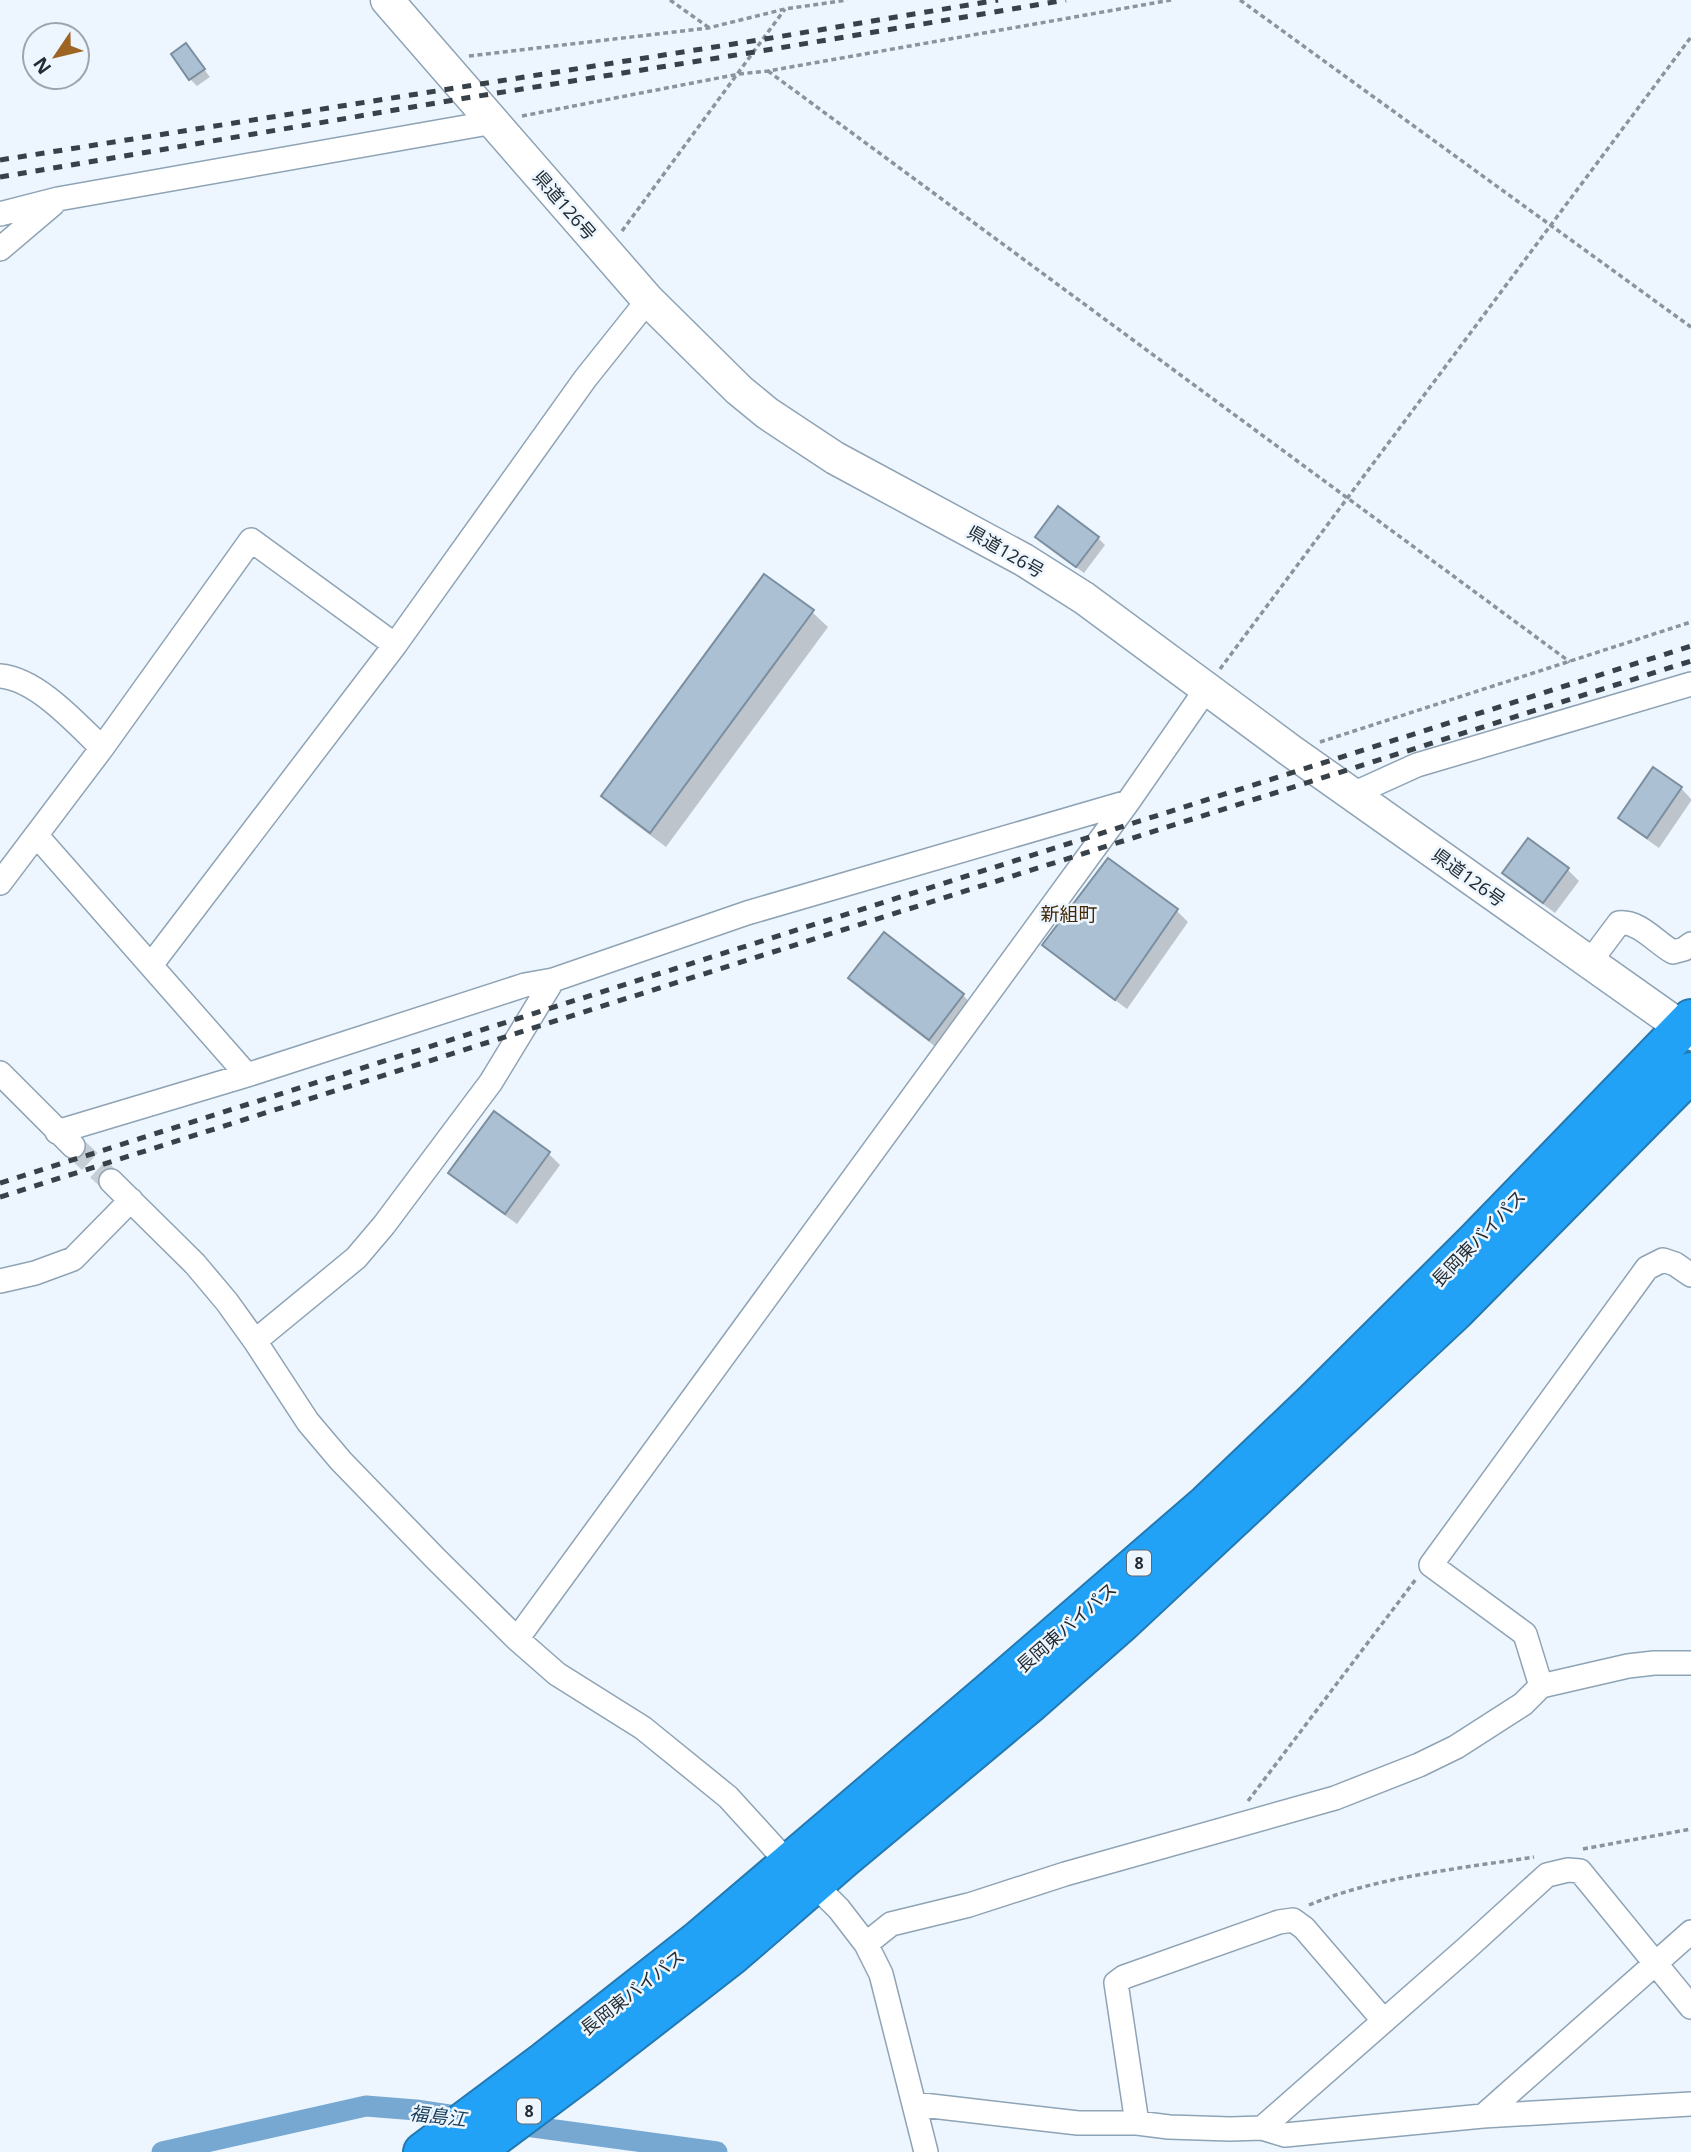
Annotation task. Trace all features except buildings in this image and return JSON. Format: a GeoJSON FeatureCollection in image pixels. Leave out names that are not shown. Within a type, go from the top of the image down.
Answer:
{"type":"FeatureCollection","features":[{"type":"Feature","properties":{"kind":"highway","name":"長岡東バイパス"},"geometry":{"type":"LineString","coordinates":[[474,2152],[598,2070],[716,1947],[802,1875],[1207,1504],[1314,1402],[1688,1027]]}},
{"type":"Feature","properties":{"kind":"highway","name":"長岡東バイパス"},"geometry":{"type":"LineString","coordinates":[[802,1875],[844,1858],[1122,1622],[1455,1311],[1691,1072]]}},
{"type":"Feature","properties":{"kind":"highway"},"geometry":{"type":"LineString","coordinates":[[393,2152],[532,2062],[586,2014],[716,1947]]}},
{"type":"Feature","properties":{"kind":"highway","name":"8"},"geometry":{"type":"LineString","coordinates":[[423,2152],[532,2062]]}},
{"type":"Feature","properties":{"kind":"highway"},"geometry":{"type":"LineString","coordinates":[[515,2152],[598,2070]]}},
{"type":"Feature","properties":{"kind":"main road","name":"県道126号"},"geometry":{"type":"LineString","coordinates":[[387,0],[648,300],[738,390],[795,433],[835,458],[1024,560],[1084,598],[1291,751],[1589,962],[1688,1027]]}},
{"type":"Feature","properties":{"kind":"street"},"geometry":{"type":"LineString","coordinates":[[0,214],[58,199],[494,122]]}},
{"type":"Feature","properties":{"kind":"street"},"geometry":{"type":"LineString","coordinates":[[0,249],[58,199]]}},
{"type":"Feature","properties":{"kind":"street"},"geometry":{"type":"LineString","coordinates":[[150,965],[395,645],[585,379],[648,300]]}},
{"type":"Feature","properties":{"kind":"street"},"geometry":{"type":"LineString","coordinates":[[0,883],[102,748],[251,540],[395,645]]}},
{"type":"Feature","properties":{"kind":"street"},"geometry":{"type":"LineString","coordinates":[[0,676],[11,677],[40,692],[102,748]]}},
{"type":"Feature","properties":{"kind":"street"},"geometry":{"type":"LineString","coordinates":[[1353,794],[1418,765],[1691,684]]}},
{"type":"Feature","properties":{"kind":"street"},"geometry":{"type":"LineString","coordinates":[[517,1639],[1128,802],[1207,688]]}},
{"type":"Feature","properties":{"kind":"street"},"geometry":{"type":"LineString","coordinates":[[0,1073],[65,1139],[247,1075],[525,985],[553,980],[747,913],[1128,802]]}},
{"type":"Feature","properties":{"kind":"street"},"geometry":{"type":"LineString","coordinates":[[37,836],[247,1075]]}},
{"type":"Feature","properties":{"kind":"street"},"geometry":{"type":"LineString","coordinates":[[1589,962],[1619,923],[1637,925],[1672,952],[1691,944]]}},
{"type":"Feature","properties":{"kind":"street"},"geometry":{"type":"LineString","coordinates":[[255,1341],[356,1258],[384,1225],[491,1082],[553,980]]}},
{"type":"Feature","properties":{"kind":"street"},"geometry":{"type":"LineString","coordinates":[[111,1181],[195,1264],[227,1302],[308,1422],[341,1461],[517,1639],[557,1674],[643,1728],[728,1797],[802,1875],[839,1909],[866,1944],[881,1974],[926,2152]]}},
{"type":"Feature","properties":{"kind":"street"},"geometry":{"type":"LineString","coordinates":[[0,1281],[35,1273],[73,1259],[131,1200]]}},
{"type":"Feature","properties":{"kind":"street"},"geometry":{"type":"LineString","coordinates":[[1541,1686],[1525,1634],[1431,1565],[1647,1268],[1663,1260],[1675,1264],[1691,1275]]}},
{"type":"Feature","properties":{"kind":"street"},"geometry":{"type":"LineString","coordinates":[[866,1944],[891,1924],[969,1905],[1065,1874],[1335,1798],[1419,1765],[1485,1730],[1523,1704],[1541,1686],[1654,1663],[1691,1663]]}},
{"type":"Feature","properties":{"kind":"street"},"geometry":{"type":"LineString","coordinates":[[1262,2128],[1547,1875],[1568,1870],[1580,1871],[1691,2007]]}},
{"type":"Feature","properties":{"kind":"street"},"geometry":{"type":"LineString","coordinates":[[1137,2123],[1116,1983],[1124,1977],[1279,1922],[1293,1920],[1304,1928],[1384,2021]]}},
{"type":"Feature","properties":{"kind":"street"},"geometry":{"type":"LineString","coordinates":[[1483,2116],[1691,1932]]}},
{"type":"Feature","properties":{"kind":"street"},"geometry":{"type":"LineString","coordinates":[[916,2113],[1078,2123],[1137,2123],[1170,2127],[1262,2128],[1285,2135],[1483,2116],[1691,2104]]}},
{"type":"Feature","properties":{"kind":"path"},"geometry":{"type":"LineString","coordinates":[[670,0],[708,28]]}},
{"type":"Feature","properties":{"kind":"path"},"geometry":{"type":"LineString","coordinates":[[441,61],[493,52],[708,28],[785,9],[847,0]]}},
{"type":"Feature","properties":{"kind":"path"},"geometry":{"type":"LineString","coordinates":[[494,122],[739,74],[1171,0]]}},
{"type":"Feature","properties":{"kind":"path"},"geometry":{"type":"LineString","coordinates":[[1240,0],[1691,327]]}},
{"type":"Feature","properties":{"kind":"path"},"geometry":{"type":"LineString","coordinates":[[606,252],[785,9]]}},
{"type":"Feature","properties":{"kind":"path"},"geometry":{"type":"LineString","coordinates":[[1207,688],[1691,37]]}},
{"type":"Feature","properties":{"kind":"path"},"geometry":{"type":"LineString","coordinates":[[768,71],[1570,662]]}},
{"type":"Feature","properties":{"kind":"path"},"geometry":{"type":"LineString","coordinates":[[1291,751],[1691,622]]}},
{"type":"Feature","properties":{"kind":"path"},"geometry":{"type":"LineString","coordinates":[[1227,1828],[1420,1573],[1431,1565]]}},
{"type":"Feature","properties":{"kind":"path"},"geometry":{"type":"LineString","coordinates":[[1574,1851],[1691,1829]]}},
{"type":"Feature","properties":{"kind":"path"},"geometry":{"type":"LineString","coordinates":[[1293,1920],[1298,1910],[1343,1892],[1420,1875],[1540,1856]]}},
{"type":"Feature","properties":{"kind":"waterway","name":"福島江"},"geometry":{"type":"LineString","coordinates":[[162,2152],[366,2106],[469,2118]]}},
{"type":"Feature","properties":{"kind":"waterway","name":"福島江"},"geometry":{"type":"LineString","coordinates":[[511,2124],[717,2152]]}},
{"type":"Feature","properties":{"kind":"tunnel"},"geometry":{"type":"LineString","coordinates":[[73,1146],[111,1181]]}},
{"type":"Feature","properties":{"kind":"railway"},"geometry":{"type":"LineString","coordinates":[[0,160],[998,0]]}},
{"type":"Feature","properties":{"kind":"railway"},"geometry":{"type":"LineString","coordinates":[[0,177],[1066,0]]}},
{"type":"Feature","properties":{"kind":"railway"},"geometry":{"type":"LineString","coordinates":[[0,1183],[1691,646]]}},
{"type":"Feature","properties":{"kind":"railway"},"geometry":{"type":"LineString","coordinates":[[0,1197],[1691,661]]}},
{"type":"Feature","properties":{"kind":"district","name":"新組町"},"geometry":{"type":"Point","coordinates":[1069,914]}}]}
